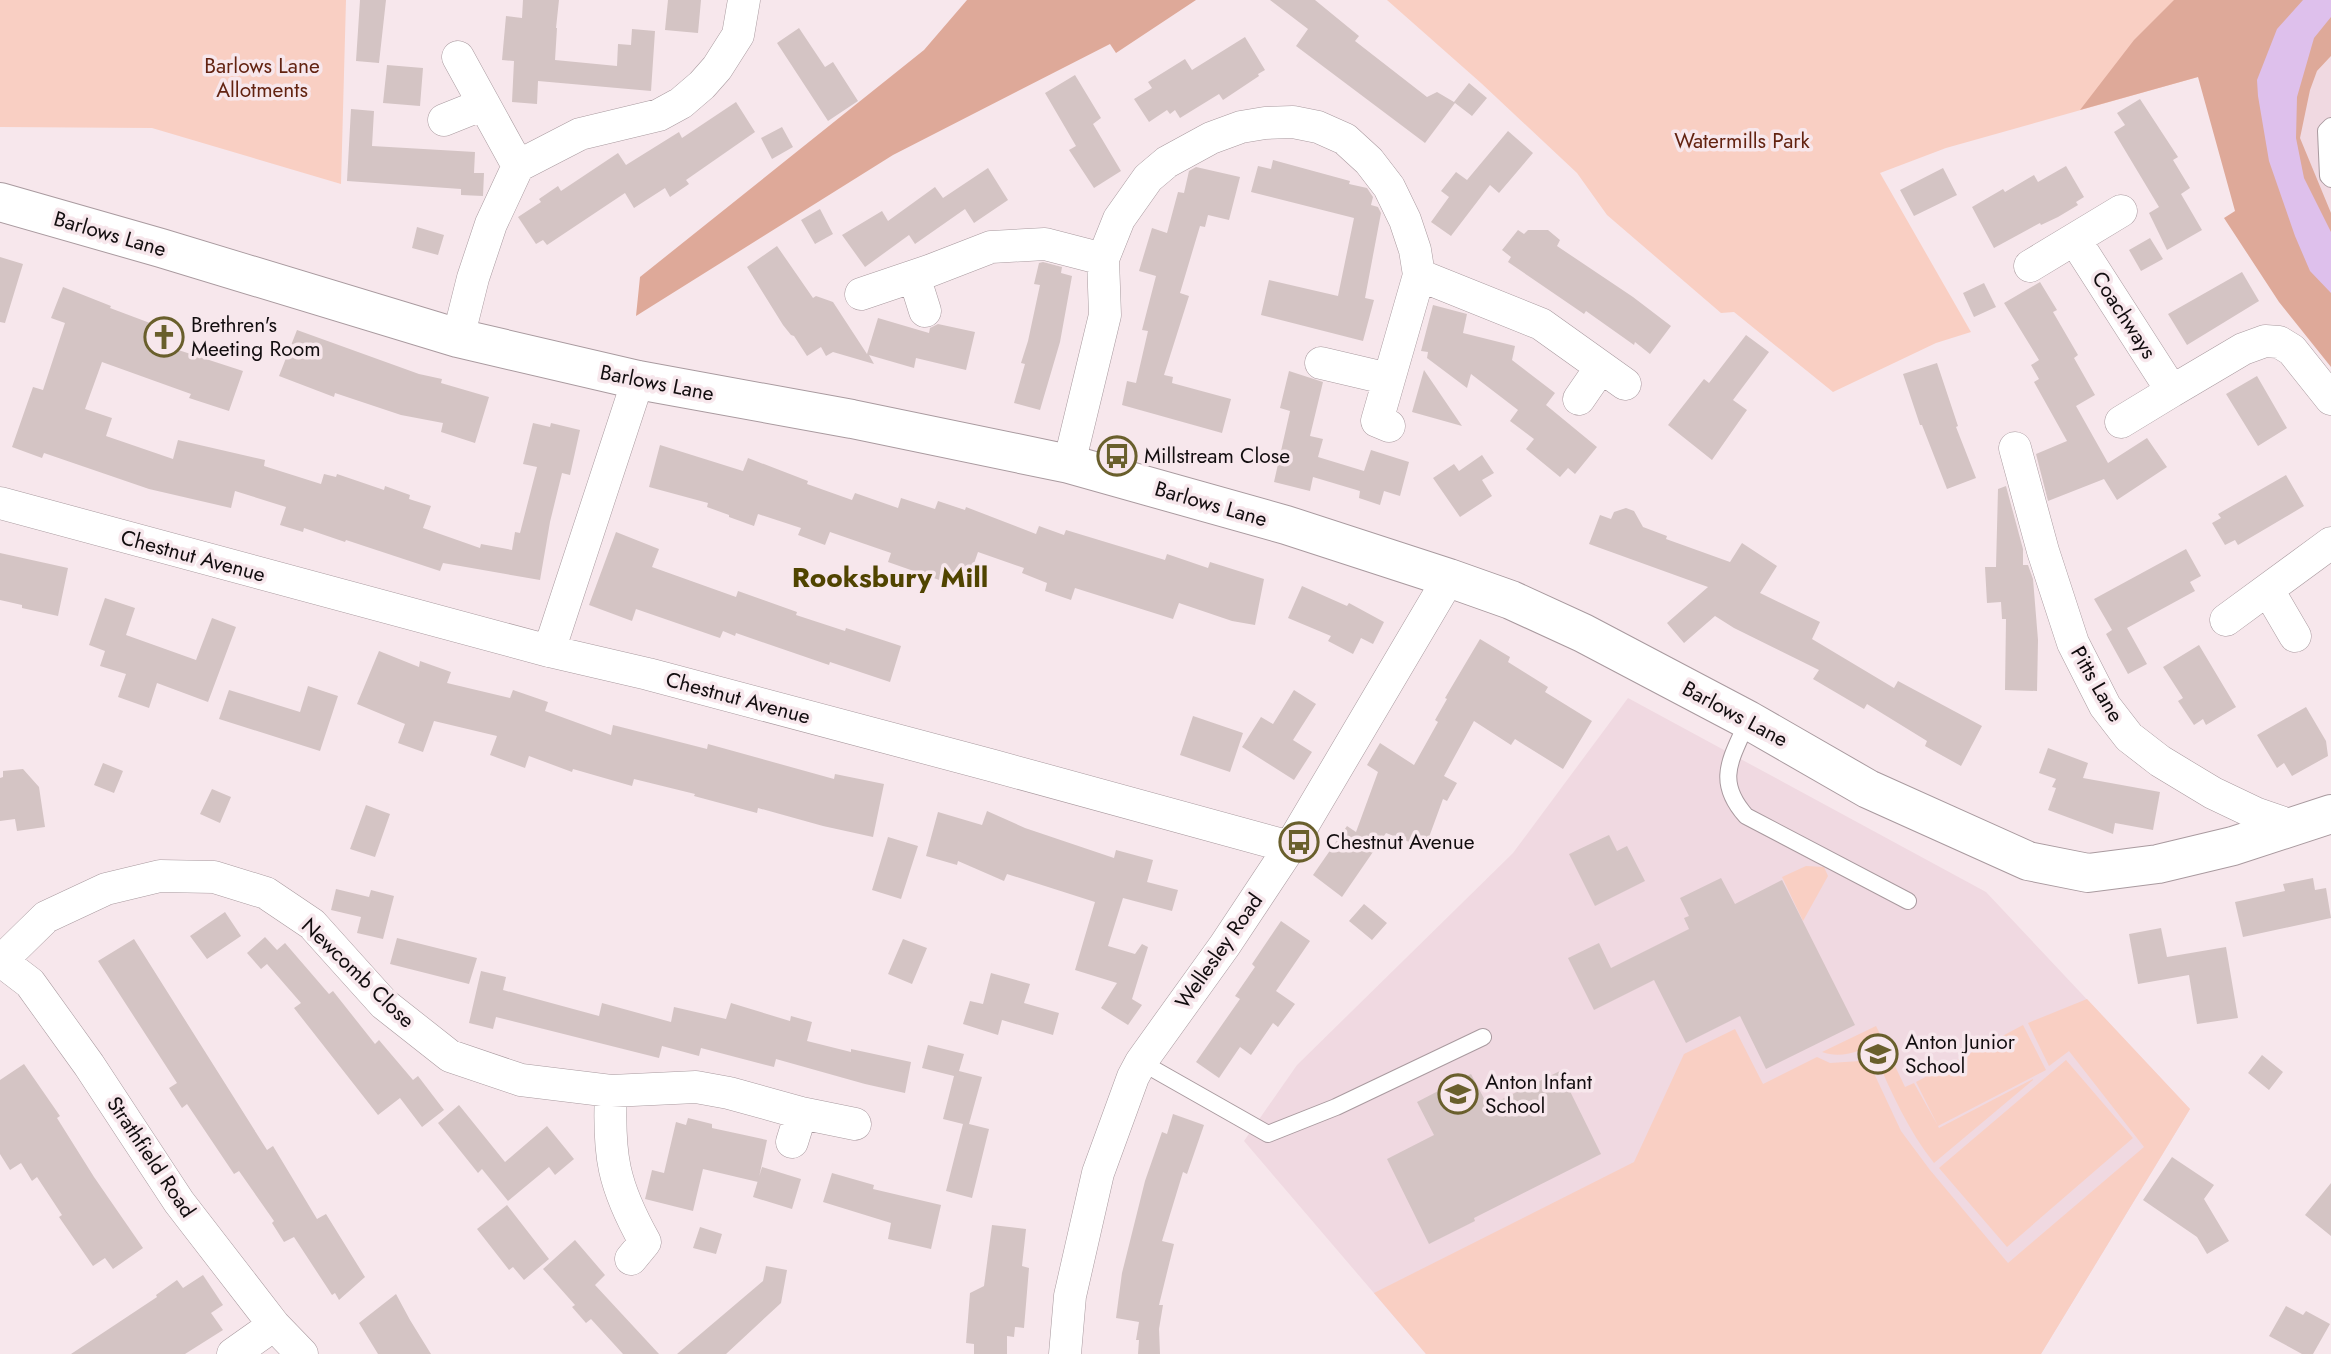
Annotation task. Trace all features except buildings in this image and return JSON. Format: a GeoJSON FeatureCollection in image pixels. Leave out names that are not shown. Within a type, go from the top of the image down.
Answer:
{"type":"FeatureCollection","features":[{"type":"Feature","properties":{"kind":"street"},"geometry":{"type":"LineString","coordinates":[[458,338],[473,278],[491,223],[518,166],[580,134],[659,115],[681,103],[717,68],[738,35],[744,0]]}},
{"type":"Feature","properties":{"kind":"street"},"geometry":{"type":"LineString","coordinates":[[458,57],[518,166]]}},
{"type":"Feature","properties":{"kind":"street"},"geometry":{"type":"LineString","coordinates":[[444,120],[484,104]]}},
{"type":"Feature","properties":{"kind":"street"},"geometry":{"type":"LineString","coordinates":[[1069,464],[1110,342],[1105,315],[1103,259],[1119,219],[1132,197],[1148,178],[1167,162],[1203,142],[1241,127],[1265,123],[1293,122],[1318,127],[1345,139],[1369,161],[1389,187],[1405,220],[1415,250],[1419,275],[1377,421],[1389,426]]}},
{"type":"Feature","properties":{"kind":"street","name":"Barlows Lane"},"geometry":{"type":"LineString","coordinates":[[0,202],[458,338],[638,380],[852,419],[1069,464],[1286,525],[1511,600],[1583,633],[1748,720],[1868,789],[2028,861],[2088,873],[2158,864],[2233,846],[2331,814]]}},
{"type":"Feature","properties":{"kind":"street"},"geometry":{"type":"LineString","coordinates":[[2030,266],[2121,211]]}},
{"type":"Feature","properties":{"kind":"street","name":"Coachways"},"geometry":{"type":"LineString","coordinates":[[2075,240],[2172,391]]}},
{"type":"Feature","properties":{"kind":"street"},"geometry":{"type":"LineString","coordinates":[[860,294],[991,247],[1045,244],[1103,259]]}},
{"type":"Feature","properties":{"kind":"street"},"geometry":{"type":"LineString","coordinates":[[1419,275],[1541,324],[1613,376],[1579,399]]}},
{"type":"Feature","properties":{"kind":"street"},"geometry":{"type":"LineString","coordinates":[[914,276],[925,311]]}},
{"type":"Feature","properties":{"kind":"street"},"geometry":{"type":"LineString","coordinates":[[2121,422],[2243,349],[2265,341],[2279,342],[2292,350],[2331,399]]}},
{"type":"Feature","properties":{"kind":"street"},"geometry":{"type":"LineString","coordinates":[[1321,363],[1389,379]]}},
{"type":"Feature","properties":{"kind":"street"},"geometry":{"type":"LineString","coordinates":[[549,651],[638,380]]}},
{"type":"Feature","properties":{"kind":"street","name":"Pitts Lane"},"geometry":{"type":"LineString","coordinates":[[2015,448],[2043,551],[2073,643],[2105,706],[2129,737],[2160,761],[2224,798],[2255,813],[2295,827]]}},
{"type":"Feature","properties":{"kind":"street","name":"Chestnut Avenue"},"geometry":{"type":"LineString","coordinates":[[0,503],[1290,847]]}},
{"type":"Feature","properties":{"kind":"street"},"geometry":{"type":"LineString","coordinates":[[2226,620],[2331,543]]}},
{"type":"Feature","properties":{"kind":"street","name":"Wellesley Road"},"geometry":{"type":"LineString","coordinates":[[1065,1354],[1070,1296],[1098,1173],[1133,1077],[1225,946],[1290,847],[1449,578]]}},
{"type":"Feature","properties":{"kind":"street"},"geometry":{"type":"LineString","coordinates":[[2268,590],[2295,636]]}},
{"type":"Feature","properties":{"kind":"street","name":"Newcomb Close"},"geometry":{"type":"LineString","coordinates":[[1,961],[46,917],[106,889],[160,876],[214,877],[266,893],[312,924],[384,1004],[450,1056],[521,1080],[611,1091],[696,1087],[729,1093],[796,1128],[855,1124]]}},
{"type":"Feature","properties":{"kind":"street","name":"Strathfield Road"},"geometry":{"type":"LineString","coordinates":[[1,961],[30,983],[89,1065],[175,1196],[274,1325],[302,1354]]}},
{"type":"Feature","properties":{"kind":"street"},"geometry":{"type":"LineString","coordinates":[[611,1091],[609,1133],[614,1173],[627,1209],[645,1242],[631,1259]]}},
{"type":"Feature","properties":{"kind":"street"},"geometry":{"type":"LineString","coordinates":[[233,1354],[274,1325]]}},
{"type":"Feature","properties":{"kind":"lane"},"geometry":{"type":"LineString","coordinates":[[2331,126],[2326,131],[2328,176],[2331,178]]}},
{"type":"Feature","properties":{"kind":"lane"},"geometry":{"type":"LineString","coordinates":[[1748,720],[1727,769],[1732,801],[1745,816],[1908,901]]}},
{"type":"Feature","properties":{"kind":"lane"},"geometry":{"type":"LineString","coordinates":[[1141,1062],[1268,1134],[1336,1107],[1483,1037]]}},
{"type":"Feature","properties":{"kind":"shaded area"},"geometry":{"type":"Polygon","coordinates":[[[967,0],[1196,0],[1116,53],[1110,44],[893,155],[636,316],[640,277],[924,50],[967,0]]]}},
{"type":"Feature","properties":{"kind":"shaded area"},"geometry":{"type":"Polygon","coordinates":[[[2174,0],[2331,0],[2331,56],[2317,71],[2310,90],[2300,138],[2331,213],[2331,367],[2279,302],[2224,218],[2235,211],[2198,77],[2080,110],[2134,40],[2174,0]]]}},
{"type":"Feature","properties":{"kind":"shaded area"},"geometry":{"type":"Polygon","coordinates":[[[2303,0],[2331,0],[2331,17],[2314,38],[2297,97],[2296,138],[2304,178],[2331,232],[2331,293],[2310,271],[2295,236],[2269,161],[2258,96],[2257,80],[2277,29],[2303,0]]]}},
{"type":"Feature","properties":{"kind":"shaded area"},"geometry":{"type":"Polygon","coordinates":[[[2331,56],[2331,243],[2285,139],[2317,71],[2331,56]]]}},
{"type":"Feature","properties":{"kind":"shaded area","name":"Anton Junior School"},"geometry":{"type":"Polygon","coordinates":[[[1628,698],[1986,892],[2190,1109],[2041,1354],[1426,1354],[1244,1141],[1297,1065],[1513,853],[1628,698]]]}},
{"type":"Feature","properties":{"kind":"green space","name":"Barlows Lane Allotments"},"geometry":{"type":"Polygon","coordinates":[[[0,0],[346,0],[341,184],[152,128],[0,127],[0,0]]]}},
{"type":"Feature","properties":{"kind":"green space","name":"Watermills Park"},"geometry":{"type":"Polygon","coordinates":[[[1387,0],[2331,0],[2331,56],[2198,77],[1946,148],[1880,173],[1971,332],[1936,343],[1833,392],[1734,312],[1721,313],[1607,215],[1577,173],[1387,0]]]}},
{"type":"Feature","properties":{"kind":"green space"},"geometry":{"type":"Polygon","coordinates":[[[1806,866],[1824,867],[1828,876],[1803,921],[1782,877],[1806,866]]]}},
{"type":"Feature","properties":{"kind":"green space"},"geometry":{"type":"Polygon","coordinates":[[[2087,999],[2190,1109],[2041,1354],[1426,1354],[1374,1293],[1634,1162],[1684,1054],[1735,1029],[1763,1084],[1817,1057],[1830,1063],[1860,1061],[1872,1069],[1901,1131],[2008,1263],[2144,1147],[2069,1051],[2049,1066],[2028,1023],[2087,999]]]}},
{"type":"Feature","properties":{"kind":"green space"},"geometry":{"type":"Polygon","coordinates":[[[2023,1025],[2046,1070],[1938,1126],[1916,1082],[2023,1025]]]}},
{"type":"Feature","properties":{"kind":"green space"},"geometry":{"type":"Polygon","coordinates":[[[1876,1026],[1883,1040],[1846,1054],[1822,1052],[1876,1026]]]}},
{"type":"Feature","properties":{"kind":"green space"},"geometry":{"type":"Polygon","coordinates":[[[1887,1049],[1905,1087],[1914,1083],[1939,1128],[2033,1079],[1934,1163],[1908,1125],[1875,1055],[1887,1049]]]}},
{"type":"Feature","properties":{"kind":"green space"},"geometry":{"type":"Polygon","coordinates":[[[2066,1060],[2133,1138],[2007,1247],[1939,1168],[2066,1060]]]}},
{"type":"Feature","properties":{"kind":"place","name":"Brethren's Meeting Room"},"geometry":{"type":"Point","coordinates":[164,337]}},
{"type":"Feature","properties":{"kind":"place","name":"Millstream Close"},"geometry":{"type":"Point","coordinates":[1117,456]}},
{"type":"Feature","properties":{"kind":"place","name":"Chestnut Avenue"},"geometry":{"type":"Point","coordinates":[1299,842]}},
{"type":"Feature","properties":{"kind":"place","name":"Anton Junior School"},"geometry":{"type":"Point","coordinates":[1878,1054]}},
{"type":"Feature","properties":{"kind":"place","name":"Anton Infant School"},"geometry":{"type":"Point","coordinates":[1458,1094]}},
{"type":"Feature","properties":{"kind":"district","name":"Rooksbury Mill"},"geometry":{"type":"Point","coordinates":[890,577]}}]}
